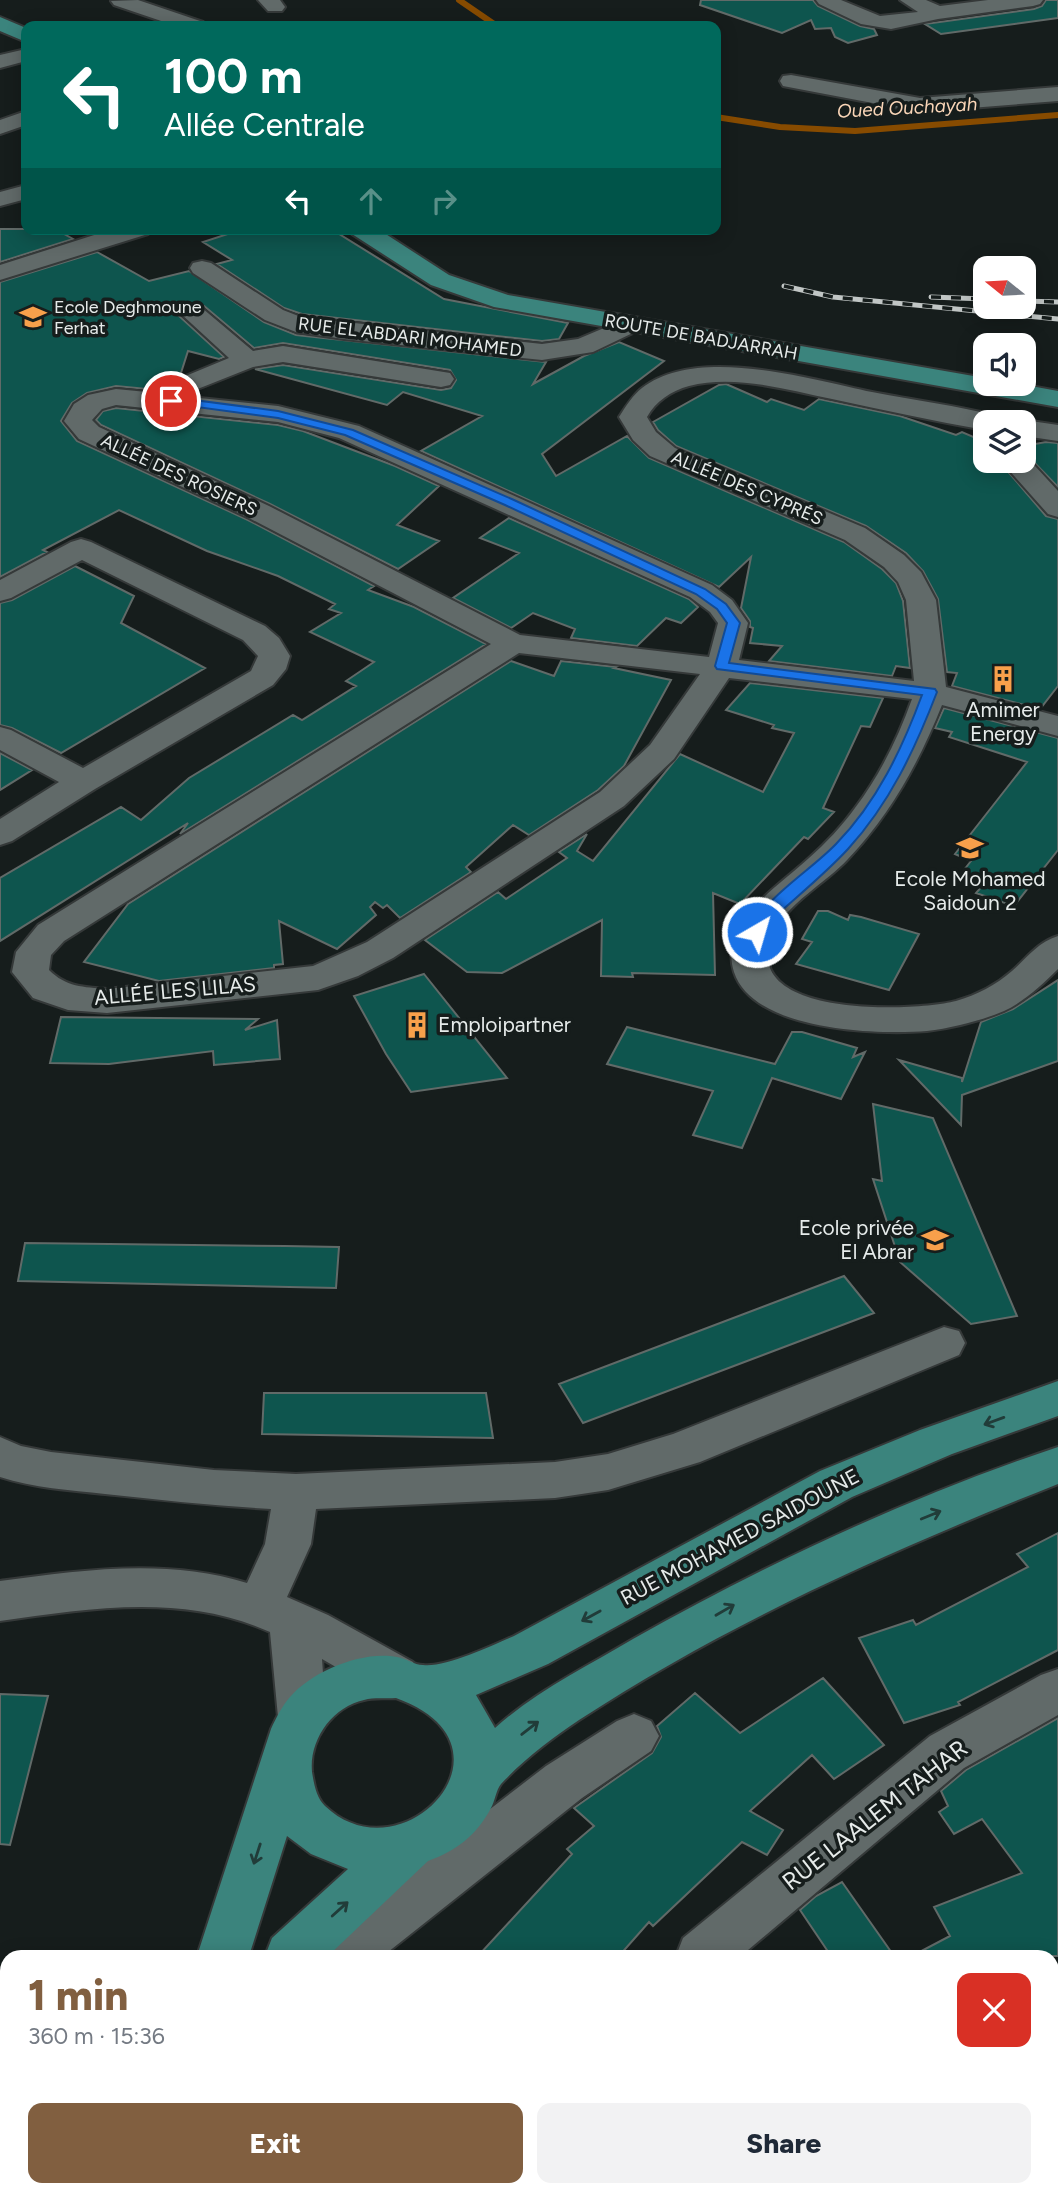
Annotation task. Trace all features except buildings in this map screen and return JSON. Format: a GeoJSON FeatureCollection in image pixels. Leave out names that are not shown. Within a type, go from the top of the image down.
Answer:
{"type":"FeatureCollection","features":[{"type":"Feature","properties":{"kind":"main road"},"geometry":{"type":"LineString","coordinates":[[0,23],[21,34]]}},
{"type":"Feature","properties":{"kind":"main road","name":"ROUTE DE BADJARRAH"},"geometry":{"type":"LineString","coordinates":[[370,235],[421,270],[476,295],[538,309],[1058,399]]}},
{"type":"Feature","properties":{"kind":"main road","name":"RUE MOHAMED SAIDOUNE"},"geometry":{"type":"LineString","coordinates":[[411,1681],[474,1675],[531,1650],[836,1484],[936,1442],[1058,1398]]}},
{"type":"Feature","properties":{"kind":"main road"},"geometry":{"type":"LineString","coordinates":[[479,1773],[528,1729],[562,1705],[738,1602],[909,1524],[1058,1465]]}},
{"type":"Feature","properties":{"kind":"main road"},"geometry":{"type":"LineString","coordinates":[[225,1950],[285,1766],[290,1741],[302,1717],[319,1700],[340,1687],[364,1679],[411,1681],[438,1691],[457,1706],[472,1726],[479,1749],[479,1773],[470,1797],[456,1818],[435,1835],[409,1847],[379,1852],[349,1847],[323,1835],[302,1816],[289,1792],[285,1766]]}},
{"type":"Feature","properties":{"kind":"main road"},"geometry":{"type":"LineString","coordinates":[[297,1950],[409,1847]]}},
{"type":"Feature","properties":{"kind":"street"},"geometry":{"type":"LineString","coordinates":[[138,21],[178,0]]}},
{"type":"Feature","properties":{"kind":"street"},"geometry":{"type":"LineString","coordinates":[[826,0],[864,21],[878,24],[896,24],[937,13],[1033,0]]}},
{"type":"Feature","properties":{"kind":"street"},"geometry":{"type":"LineString","coordinates":[[910,0],[937,13]]}},
{"type":"Feature","properties":{"kind":"street"},"geometry":{"type":"LineString","coordinates":[[121,1],[182,21]]}},
{"type":"Feature","properties":{"kind":"street"},"geometry":{"type":"LineString","coordinates":[[0,62],[21,56]]}},
{"type":"Feature","properties":{"kind":"street"},"geometry":{"type":"LineString","coordinates":[[791,81],[920,105],[1058,94]]}},
{"type":"Feature","properties":{"kind":"street"},"geometry":{"type":"LineString","coordinates":[[0,127],[21,120]]}},
{"type":"Feature","properties":{"kind":"street"},"geometry":{"type":"LineString","coordinates":[[0,199],[21,193]]}},
{"type":"Feature","properties":{"kind":"street"},"geometry":{"type":"LineString","coordinates":[[0,273],[120,235]]}},
{"type":"Feature","properties":{"kind":"street","name":"RUE EL ABDARI MOHAMED"},"geometry":{"type":"LineString","coordinates":[[202,268],[274,316],[296,324],[345,331],[542,352],[584,346],[629,325]]}},
{"type":"Feature","properties":{"kind":"street"},"geometry":{"type":"LineString","coordinates":[[192,313],[247,360]]}},
{"type":"Feature","properties":{"kind":"street"},"geometry":{"type":"LineString","coordinates":[[148,399],[247,360],[283,354],[441,379]]}},
{"type":"Feature","properties":{"kind":"street"},"geometry":{"type":"LineString","coordinates":[[878,368],[925,391],[973,421]]}},
{"type":"Feature","properties":{"kind":"street","name":"ALLÉE DES CYPRÉS"},"geometry":{"type":"LineString","coordinates":[[930,692],[928,650],[920,598],[903,570],[883,551],[855,534],[665,454],[647,440],[633,417],[641,400],[670,383],[699,376],[721,375],[793,383],[973,423]]}},
{"type":"Feature","properties":{"kind":"street","name":"ALLÉE DES ROSIERS"},"geometry":{"type":"LineString","coordinates":[[513,643],[259,512],[89,433],[78,421],[88,405],[116,397],[278,414],[349,432],[701,591],[721,606],[733,623],[722,666]]}},
{"type":"Feature","properties":{"kind":"street"},"geometry":{"type":"LineString","coordinates":[[1036,430],[1058,433]]}},
{"type":"Feature","properties":{"kind":"street"},"geometry":{"type":"LineString","coordinates":[[1026,473],[1058,508]]}},
{"type":"Feature","properties":{"kind":"street"},"geometry":{"type":"LineString","coordinates":[[0,592],[81,548],[254,633],[268,645],[274,656],[270,670],[262,678],[83,782],[0,834]]}},
{"type":"Feature","properties":{"kind":"street"},"geometry":{"type":"LineString","coordinates":[[513,643],[930,692],[1058,726]]}},
{"type":"Feature","properties":{"kind":"street","name":"ALLÉE LES LILAS"},"geometry":{"type":"LineString","coordinates":[[513,643],[51,933],[34,952],[30,972],[46,989],[68,998],[107,1001],[318,978],[345,968],[380,950],[612,799],[662,752],[722,666]]}},
{"type":"Feature","properties":{"kind":"street"},"geometry":{"type":"LineString","coordinates":[[930,692],[912,740],[882,796],[843,846],[763,919],[751,946],[751,970],[768,993],[812,1014],[856,1019],[907,1020],[952,1015],[1010,993],[1058,948]]}},
{"type":"Feature","properties":{"kind":"street"},"geometry":{"type":"LineString","coordinates":[[0,737],[83,782]]}},
{"type":"Feature","properties":{"kind":"street"},"geometry":{"type":"LineString","coordinates":[[0,1455],[9,1462],[51,1470],[214,1488],[296,1492],[555,1480],[608,1472],[684,1449],[944,1343]]}},
{"type":"Feature","properties":{"kind":"street"},"geometry":{"type":"LineString","coordinates":[[296,1492],[275,1613],[299,1668],[302,1717]]}},
{"type":"Feature","properties":{"kind":"street"},"geometry":{"type":"LineString","coordinates":[[0,1601],[89,1589],[172,1587],[209,1592],[275,1613],[411,1681]]}},
{"type":"Feature","properties":{"kind":"street","name":"RUE LAALEM TAHAR"},"geometry":{"type":"LineString","coordinates":[[709,1950],[947,1752],[1058,1690]]}},
{"type":"Feature","properties":{"kind":"street"},"geometry":{"type":"LineString","coordinates":[[352,1950],[391,1916],[553,1791],[634,1736]]}},
{"type":"Feature","properties":{"kind":"waterway","name":"Oued Ouchayah"},"geometry":{"type":"LineString","coordinates":[[459,0],[490,21]]}},
{"type":"Feature","properties":{"kind":"waterway","name":"Oued Ouchayah"},"geometry":{"type":"LineString","coordinates":[[721,118],[780,127],[855,131],[1058,115]]}},
{"type":"Feature","properties":{"kind":"railway"},"geometry":{"type":"LineString","coordinates":[[784,286],[833,297],[1058,319]]}},
{"type":"Feature","properties":{"kind":"railway"},"geometry":{"type":"LineString","coordinates":[[931,297],[973,299]]}},
{"type":"Feature","properties":{"kind":"railway"},"geometry":{"type":"LineString","coordinates":[[1036,301],[1058,302]]}},
{"type":"Feature","properties":{"kind":"place","name":"Ecole Deghmoune Ferhat"},"geometry":{"type":"Point","coordinates":[33,317]}},
{"type":"Feature","properties":{"kind":"place","name":"Amimer Energy"},"geometry":{"type":"Point","coordinates":[1003,679]}},
{"type":"Feature","properties":{"kind":"place","name":"Ecole Mohamed Saidoun 2"},"geometry":{"type":"Point","coordinates":[970,848]}},
{"type":"Feature","properties":{"kind":"place","name":"Emploipartner"},"geometry":{"type":"Point","coordinates":[417,1025]}},
{"type":"Feature","properties":{"kind":"place","name":"Ecole privée El Abrar"},"geometry":{"type":"Point","coordinates":[935,1240]}},
{"type":"Feature","properties":{"kind":"route"},"geometry":{"type":"LineString","coordinates":[[171,401],[278,414],[349,432],[701,591],[721,606],[733,623],[722,666],[930,692],[912,740],[882,796],[843,846],[763,919],[757,932]]}}]}
